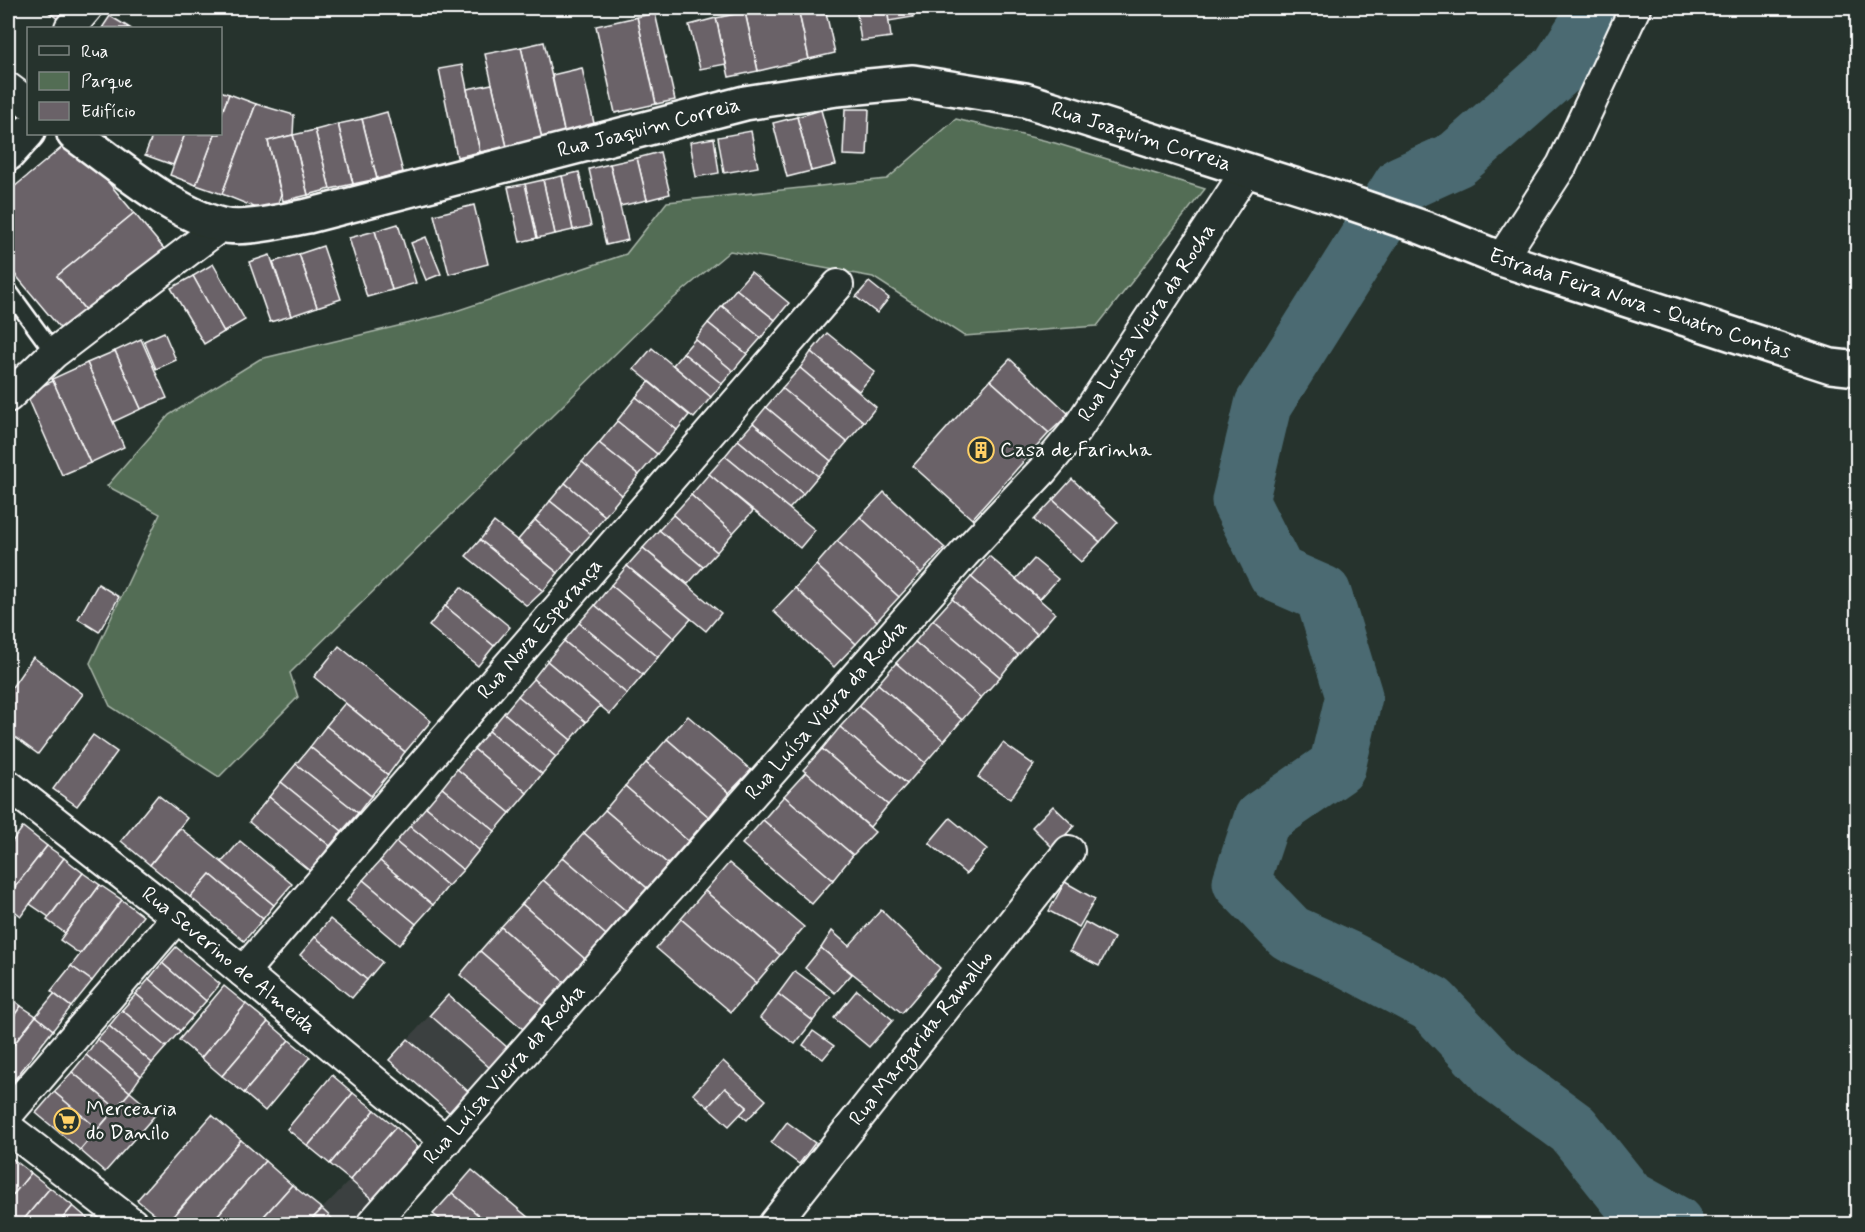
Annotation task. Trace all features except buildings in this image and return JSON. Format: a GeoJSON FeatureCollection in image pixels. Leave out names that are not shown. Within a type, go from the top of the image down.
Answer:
{"type":"FeatureCollection","features":[{"type":"Feature","properties":{"kind":"street"},"geometry":{"type":"LineString","coordinates":[[71,27],[87,8]]}},
{"type":"Feature","properties":{"kind":"street"},"geometry":{"type":"LineString","coordinates":[[1502,259],[1562,165],[1635,8]]}},
{"type":"Feature","properties":{"kind":"street","name":"Rua Joaquim Correia"},"geometry":{"type":"LineString","coordinates":[[75,135],[177,208],[222,225],[256,225],[308,216],[746,103],[837,89],[913,82],[1025,99],[1351,203]]}},
{"type":"Feature","properties":{"kind":"street"},"geometry":{"type":"LineString","coordinates":[[8,154],[27,133]]}},
{"type":"Feature","properties":{"kind":"street","name":"Rua Luísa Vieira da Rocha"},"geometry":{"type":"LineString","coordinates":[[372,1224],[964,554],[1043,470],[1077,429],[1247,170]]}},
{"type":"Feature","properties":{"kind":"street","name":"Estrada Feira Nova - Quatro Contas"},"geometry":{"type":"LineString","coordinates":[[1351,203],[1424,228],[1502,259],[1831,366],[1857,369]]}},
{"type":"Feature","properties":{"kind":"street"},"geometry":{"type":"LineString","coordinates":[[8,397],[54,353],[222,225]]}},
{"type":"Feature","properties":{"kind":"street","name":"Rua Nova Esperança"},"geometry":{"type":"LineString","coordinates":[[243,972],[838,285]]}},
{"type":"Feature","properties":{"kind":"street","name":"Rua Severino de Almeida"},"geometry":{"type":"LineString","coordinates":[[8,785],[177,917],[446,1142]]}},
{"type":"Feature","properties":{"kind":"street","name":"Rua Margarida Ramalho"},"geometry":{"type":"LineString","coordinates":[[774,1224],[1069,851]]}},
{"type":"Feature","properties":{"kind":"street"},"geometry":{"type":"LineString","coordinates":[[8,1114],[177,917]]}},
{"type":"Feature","properties":{"kind":"street"},"geometry":{"type":"LineString","coordinates":[[8,1128],[133,1224]]}},
{"type":"Feature","properties":{"kind":"lane"},"geometry":{"type":"LineString","coordinates":[[8,290],[54,353]]}},
{"type":"Feature","properties":{"kind":"shaded area"},"geometry":{"type":"Polygon","coordinates":[[[430,1015],[490,1068],[469,1092],[408,1039],[430,1015]]]}},
{"type":"Feature","properties":{"kind":"shaded area"},"geometry":{"type":"Polygon","coordinates":[[[350,1180],[373,1200],[350,1224],[338,1224],[322,1209],[350,1180]]]}},
{"type":"Feature","properties":{"kind":"green space"},"geometry":{"type":"Polygon","coordinates":[[[956,119],[1055,143],[1205,189],[1097,326],[964,336],[873,277],[730,251],[661,309],[290,673],[298,697],[219,777],[110,706],[90,663],[160,514],[107,486],[169,415],[260,359],[444,315],[626,254],[667,202],[887,179],[956,119]]]}},
{"type":"Feature","properties":{"kind":"waterway"},"geometry":{"type":"LineString","coordinates":[[1598,8],[1559,69],[1457,159],[1402,184],[1263,405],[1240,501],[1277,574],[1323,594],[1354,696],[1337,767],[1262,819],[1241,882],[1290,933],[1347,959],[1432,1004],[1498,1074],[1573,1129],[1628,1198],[1675,1224]]}},
{"type":"Feature","properties":{"kind":"place","name":"Casa de Farinha"},"geometry":{"type":"Point","coordinates":[981,450]}},
{"type":"Feature","properties":{"kind":"place","name":"Mercearia do Danilo"},"geometry":{"type":"Point","coordinates":[67,1121]}}]}
